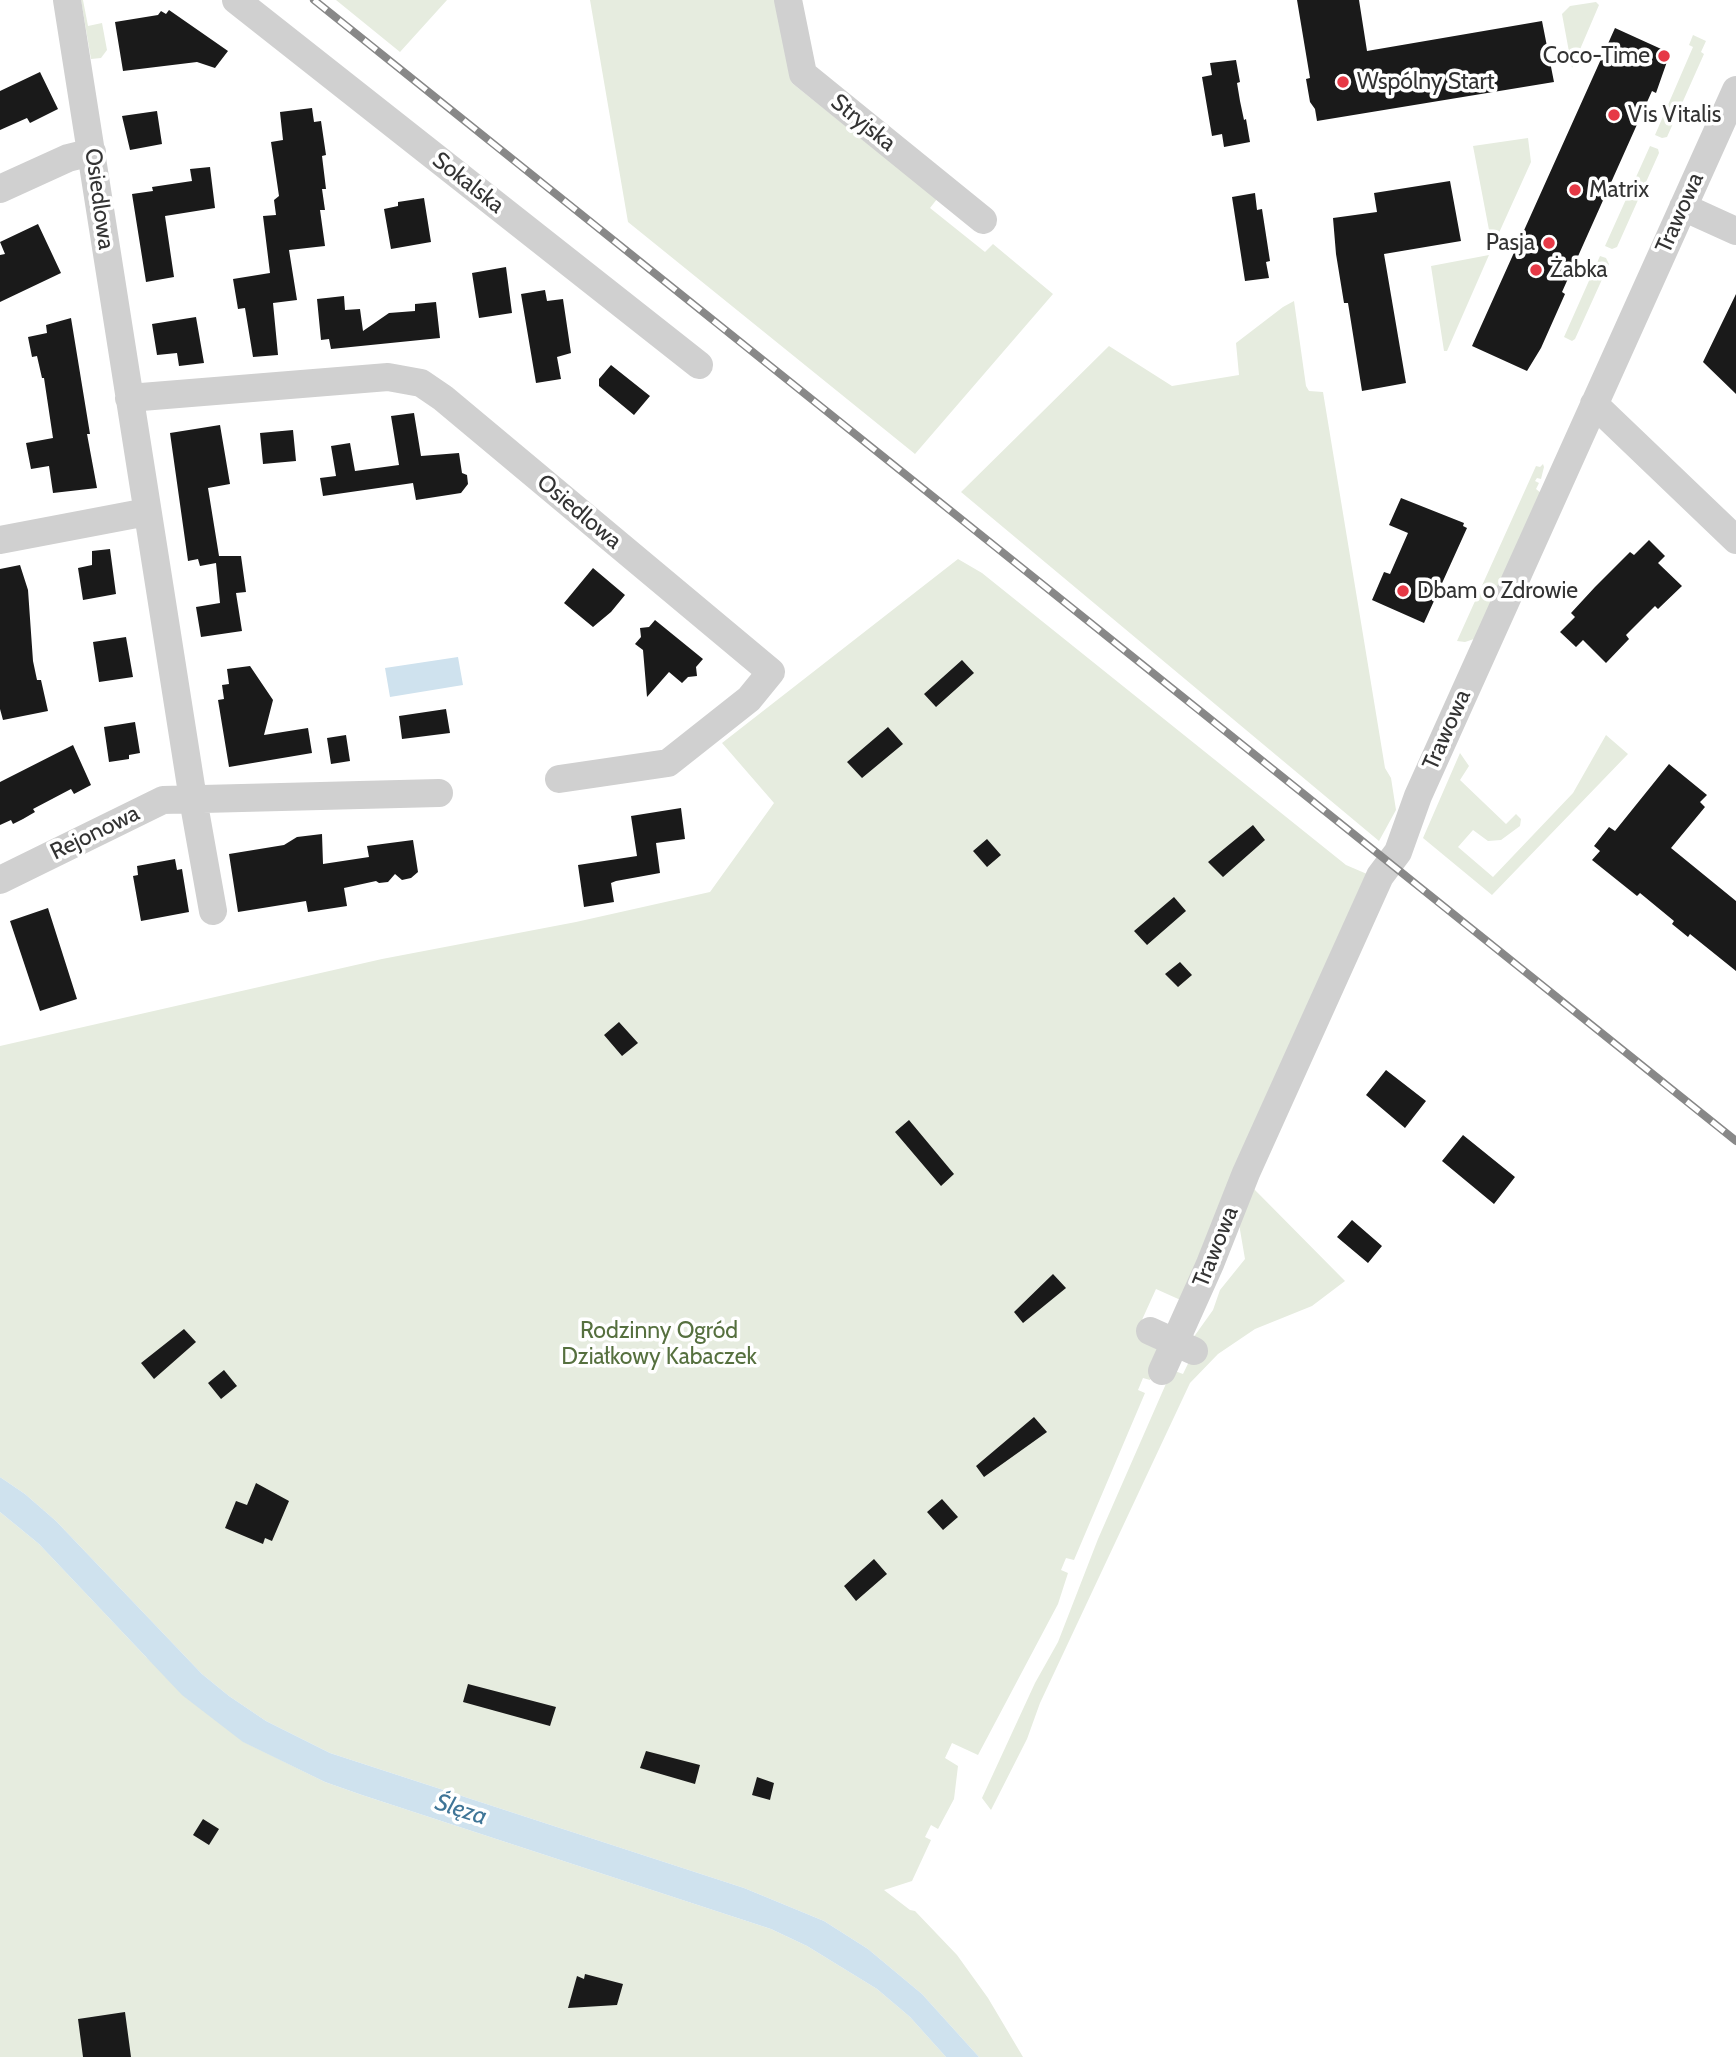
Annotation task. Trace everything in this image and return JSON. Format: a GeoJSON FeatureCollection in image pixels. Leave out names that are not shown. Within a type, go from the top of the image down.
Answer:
{"type":"FeatureCollection","features":[{"type":"Feature","properties":{"kind":"street","name":"Osiedlowa"},"geometry":{"type":"LineString","coordinates":[[67,0],[213,911]]}},
{"type":"Feature","properties":{"kind":"street","name":"Sokalska"},"geometry":{"type":"LineString","coordinates":[[236,0],[699,365]]}},
{"type":"Feature","properties":{"kind":"street","name":"Stryjska"},"geometry":{"type":"LineString","coordinates":[[788,0],[803,74],[983,220]]}},
{"type":"Feature","properties":{"kind":"street","name":"Trawowa"},"geometry":{"type":"LineString","coordinates":[[1162,1371],[1173,1341],[1210,1264],[1246,1172],[1380,876],[1398,852],[1418,796],[1736,90]]}},
{"type":"Feature","properties":{"kind":"street"},"geometry":{"type":"LineString","coordinates":[[0,189],[68,158],[92,152]]}},
{"type":"Feature","properties":{"kind":"street"},"geometry":{"type":"LineString","coordinates":[[1683,207],[1736,231]]}},
{"type":"Feature","properties":{"kind":"street","name":"Osiedlowa"},"geometry":{"type":"LineString","coordinates":[[129,398],[388,377],[421,383],[443,398],[771,672],[750,699],[668,763],[559,779]]}},
{"type":"Feature","properties":{"kind":"street"},"geometry":{"type":"LineString","coordinates":[[1594,404],[1736,540]]}},
{"type":"Feature","properties":{"kind":"street"},"geometry":{"type":"LineString","coordinates":[[0,540],[147,512]]}},
{"type":"Feature","properties":{"kind":"street"},"geometry":{"type":"LineString","coordinates":[[193,799],[439,793]]}},
{"type":"Feature","properties":{"kind":"street","name":"Rejonowa"},"geometry":{"type":"LineString","coordinates":[[0,880],[163,800],[193,799]]}},
{"type":"Feature","properties":{"kind":"green space"},"geometry":{"type":"Polygon","coordinates":[[[81,0],[88,26],[102,23],[107,50],[101,58],[91,59],[81,0]]]}},
{"type":"Feature","properties":{"kind":"green space"},"geometry":{"type":"Polygon","coordinates":[[[336,0],[447,0],[400,52],[336,0]]]}},
{"type":"Feature","properties":{"kind":"green space"},"geometry":{"type":"Polygon","coordinates":[[[590,0],[778,0],[792,83],[937,199],[930,208],[985,252],[993,244],[1053,294],[915,454],[628,222],[590,0]]]}},
{"type":"Feature","properties":{"kind":"green space"},"geometry":{"type":"Polygon","coordinates":[[[1596,2],[1599,5],[1572,68],[1562,14],[1570,6],[1596,2]]]}},
{"type":"Feature","properties":{"kind":"green space"},"geometry":{"type":"Polygon","coordinates":[[[1693,35],[1706,41],[1701,52],[1704,54],[1667,137],[1662,138],[1655,135],[1693,47],[1689,45],[1693,35]]]}},
{"type":"Feature","properties":{"kind":"green space"},"geometry":{"type":"Polygon","coordinates":[[[1528,138],[1531,162],[1498,235],[1489,230],[1473,146],[1528,138]]]}},
{"type":"Feature","properties":{"kind":"green space"},"geometry":{"type":"Polygon","coordinates":[[[1650,146],[1658,149],[1659,153],[1617,247],[1612,249],[1605,246],[1650,146]]]}},
{"type":"Feature","properties":{"kind":"green space"},"geometry":{"type":"Polygon","coordinates":[[[1489,255],[1447,351],[1444,351],[1431,266],[1489,255]]]}},
{"type":"Feature","properties":{"kind":"green space"},"geometry":{"type":"Polygon","coordinates":[[[1600,256],[1606,258],[1609,264],[1572,341],[1564,337],[1600,256]]]}},
{"type":"Feature","properties":{"kind":"green space"},"geometry":{"type":"Polygon","coordinates":[[[1294,301],[1306,386],[1309,391],[1323,392],[1385,768],[1391,778],[1396,810],[1379,841],[961,492],[1109,346],[1172,386],[1239,375],[1236,343],[1294,301]]]}},
{"type":"Feature","properties":{"kind":"green space"},"geometry":{"type":"Polygon","coordinates":[[[1543,464],[1541,479],[1537,478],[1535,481],[1539,483],[1536,489],[1541,493],[1474,639],[1457,641],[1536,466],[1543,464]]]}},
{"type":"Feature","properties":{"kind":"green space","name":"Rodzinny Ogród Działkowy Kabaczek"},"geometry":{"type":"Polygon","coordinates":[[[958,559],[982,573],[1346,865],[1367,874],[1185,1302],[1156,1289],[1136,1333],[1159,1343],[1153,1372],[1150,1380],[1143,1378],[1138,1390],[1145,1393],[1074,1560],[1066,1558],[1061,1570],[1068,1573],[1058,1604],[978,1755],[952,1743],[945,1758],[958,1766],[954,1799],[938,1829],[931,1825],[925,1837],[931,1840],[912,1881],[884,1890],[915,1911],[957,1955],[988,1998],[1023,2057],[979,2057],[922,1994],[868,1949],[824,1921],[744,1888],[330,1753],[266,1721],[202,1674],[56,1521],[0,1477],[0,1046],[382,959],[576,922],[710,892],[774,803],[722,743],[958,559]]]}},
{"type":"Feature","properties":{"kind":"green space"},"geometry":{"type":"Polygon","coordinates":[[[1606,735],[1628,754],[1492,895],[1423,838],[1460,753],[1469,766],[1460,780],[1506,824],[1516,814],[1521,819],[1520,826],[1501,840],[1488,841],[1473,830],[1458,847],[1493,877],[1573,793],[1606,735]]]}},
{"type":"Feature","properties":{"kind":"green space"},"geometry":{"type":"Polygon","coordinates":[[[1254,1189],[1345,1281],[1312,1306],[1255,1329],[1218,1354],[1190,1383],[1040,1703],[1027,1739],[991,1810],[982,1798],[1035,1683],[1058,1642],[1098,1539],[1172,1370],[1183,1374],[1197,1345],[1193,1338],[1213,1310],[1220,1290],[1245,1259],[1239,1224],[1254,1189]]]}},
{"type":"Feature","properties":{"kind":"green space"},"geometry":{"type":"Polygon","coordinates":[[[0,1512],[39,1544],[146,1657],[244,1742],[325,1782],[771,1929],[807,1946],[877,1989],[910,2017],[946,2057],[0,2057],[0,1512]]]}},
{"type":"Feature","properties":{"kind":"water"},"geometry":{"type":"Polygon","coordinates":[[[458,657],[463,685],[390,697],[385,668],[458,657]]]}},
{"type":"Feature","properties":{"kind":"water","name":"Ślęza"},"geometry":{"type":"Polygon","coordinates":[[[0,1477],[56,1521],[202,1674],[266,1721],[330,1753],[744,1888],[824,1921],[868,1949],[922,1994],[979,2057],[946,2057],[910,2017],[877,1989],[807,1946],[771,1929],[325,1782],[243,1742],[182,1695],[39,1544],[0,1512],[0,1477]]]}},
{"type":"Feature","properties":{"kind":"building"},"geometry":{"type":"Polygon","coordinates":[[[1297,0],[1359,0],[1367,51],[1542,21],[1554,82],[1317,121],[1306,79],[1310,78],[1297,0]]]}},
{"type":"Feature","properties":{"kind":"building"},"geometry":{"type":"Polygon","coordinates":[[[169,10],[228,51],[215,68],[197,62],[123,71],[115,22],[158,15],[161,11],[166,14],[169,10]]]}},
{"type":"Feature","properties":{"kind":"building"},"geometry":{"type":"Polygon","coordinates":[[[1615,28],[1670,53],[1656,93],[1652,91],[1562,292],[1565,294],[1541,348],[1527,371],[1472,346],[1615,28]]]}},
{"type":"Feature","properties":{"kind":"building"},"geometry":{"type":"Polygon","coordinates":[[[1236,60],[1240,101],[1250,142],[1224,147],[1222,134],[1212,136],[1202,77],[1212,75],[1210,63],[1236,60]]]}},
{"type":"Feature","properties":{"kind":"building"},"geometry":{"type":"Polygon","coordinates":[[[40,72],[58,109],[30,123],[27,118],[0,130],[0,91],[40,72]]]}},
{"type":"Feature","properties":{"kind":"building"},"geometry":{"type":"Polygon","coordinates":[[[312,108],[314,122],[321,121],[326,155],[322,156],[326,189],[322,189],[325,210],[320,210],[325,246],[289,250],[297,300],[273,303],[278,355],[253,357],[245,308],[238,309],[233,279],[270,273],[263,216],[276,215],[274,200],[279,196],[271,142],[283,140],[280,112],[312,108]]]}},
{"type":"Feature","properties":{"kind":"building"},"geometry":{"type":"Polygon","coordinates":[[[157,111],[162,144],[130,150],[122,116],[157,111]]]}},
{"type":"Feature","properties":{"kind":"building"},"geometry":{"type":"Polygon","coordinates":[[[210,167],[215,208],[165,216],[174,277],[146,282],[132,194],[153,191],[152,187],[192,181],[190,169],[210,167]]]}},
{"type":"Feature","properties":{"kind":"building"},"geometry":{"type":"Polygon","coordinates":[[[1450,181],[1461,241],[1384,254],[1406,383],[1362,391],[1348,303],[1344,303],[1333,218],[1377,212],[1374,193],[1450,181]]]}},
{"type":"Feature","properties":{"kind":"building"},"geometry":{"type":"Polygon","coordinates":[[[1255,193],[1257,210],[1262,209],[1270,261],[1266,262],[1269,278],[1245,281],[1232,197],[1255,193]]]}},
{"type":"Feature","properties":{"kind":"building"},"geometry":{"type":"Polygon","coordinates":[[[424,198],[431,242],[391,249],[384,209],[398,206],[398,202],[424,198]]]}},
{"type":"Feature","properties":{"kind":"building"},"geometry":{"type":"Polygon","coordinates":[[[38,224],[61,273],[0,302],[0,255],[5,254],[0,242],[38,224]]]}},
{"type":"Feature","properties":{"kind":"building"},"geometry":{"type":"Polygon","coordinates":[[[506,267],[512,313],[479,318],[472,273],[506,267]]]}},
{"type":"Feature","properties":{"kind":"building"},"geometry":{"type":"Polygon","coordinates":[[[545,290],[547,301],[563,299],[571,353],[557,357],[561,379],[536,383],[521,294],[545,290]]]}},
{"type":"Feature","properties":{"kind":"building"},"geometry":{"type":"Polygon","coordinates":[[[1736,294],[1736,394],[1703,362],[1736,294]]]}},
{"type":"Feature","properties":{"kind":"building"},"geometry":{"type":"Polygon","coordinates":[[[344,296],[345,310],[360,309],[363,331],[389,313],[415,311],[415,304],[436,302],[440,338],[331,349],[329,339],[321,340],[317,299],[344,296]]]}},
{"type":"Feature","properties":{"kind":"building"},"geometry":{"type":"Polygon","coordinates":[[[196,317],[204,363],[179,366],[177,353],[157,355],[152,324],[196,317]]]}},
{"type":"Feature","properties":{"kind":"building"},"geometry":{"type":"Polygon","coordinates":[[[71,318],[97,488],[53,493],[49,466],[31,469],[26,443],[53,438],[44,378],[37,356],[32,357],[28,337],[47,333],[46,325],[71,318]]]}},
{"type":"Feature","properties":{"kind":"building"},"geometry":{"type":"Polygon","coordinates":[[[611,365],[650,396],[634,415],[599,386],[599,379],[611,365]]]}},
{"type":"Feature","properties":{"kind":"building"},"geometry":{"type":"Polygon","coordinates":[[[414,413],[421,456],[459,453],[462,473],[467,475],[468,484],[461,493],[416,500],[413,483],[323,496],[320,478],[336,476],[331,446],[350,443],[355,471],[399,465],[391,416],[414,413]]]}},
{"type":"Feature","properties":{"kind":"building"},"geometry":{"type":"Polygon","coordinates":[[[220,425],[230,484],[208,488],[219,556],[241,556],[246,592],[236,593],[242,631],[201,637],[196,607],[220,603],[216,563],[200,566],[198,559],[188,561],[170,433],[220,425]]]}},
{"type":"Feature","properties":{"kind":"building"},"geometry":{"type":"Polygon","coordinates":[[[293,430],[296,461],[263,464],[260,433],[293,430]]]}},
{"type":"Feature","properties":{"kind":"building"},"geometry":{"type":"Polygon","coordinates":[[[1401,498],[1464,523],[1463,526],[1467,528],[1424,623],[1372,600],[1384,572],[1390,574],[1408,533],[1389,525],[1401,498]]]}},
{"type":"Feature","properties":{"kind":"building"},"geometry":{"type":"Polygon","coordinates":[[[1649,540],[1665,556],[1658,563],[1682,586],[1658,609],[1655,606],[1626,635],[1629,639],[1606,663],[1583,640],[1576,647],[1560,632],[1575,617],[1571,613],[1595,587],[1630,552],[1634,555],[1649,540]]]}},
{"type":"Feature","properties":{"kind":"building"},"geometry":{"type":"Polygon","coordinates":[[[110,549],[116,594],[83,600],[78,568],[92,565],[92,551],[110,549]]]}},
{"type":"Feature","properties":{"kind":"building"},"geometry":{"type":"Polygon","coordinates":[[[20,565],[28,590],[33,661],[37,680],[41,680],[48,711],[3,720],[0,709],[0,569],[20,565]]]}},
{"type":"Feature","properties":{"kind":"building"},"geometry":{"type":"Polygon","coordinates":[[[593,568],[625,595],[611,612],[593,627],[564,603],[593,568]]]}},
{"type":"Feature","properties":{"kind":"building"},"geometry":{"type":"Polygon","coordinates":[[[655,620],[703,659],[696,667],[697,676],[688,677],[682,683],[669,672],[647,697],[643,650],[635,644],[641,637],[640,628],[649,627],[655,620]]]}},
{"type":"Feature","properties":{"kind":"building"},"geometry":{"type":"Polygon","coordinates":[[[126,637],[133,677],[99,682],[93,642],[126,637]]]}},
{"type":"Feature","properties":{"kind":"building"},"geometry":{"type":"Polygon","coordinates":[[[962,660],[974,673],[936,707],[924,694],[962,660]]]}},
{"type":"Feature","properties":{"kind":"building"},"geometry":{"type":"Polygon","coordinates":[[[250,666],[273,700],[264,735],[308,728],[312,753],[229,767],[218,700],[224,699],[222,685],[229,684],[227,669],[250,666]]]}},
{"type":"Feature","properties":{"kind":"building"},"geometry":{"type":"Polygon","coordinates":[[[446,709],[450,733],[402,739],[399,716],[446,709]]]}},
{"type":"Feature","properties":{"kind":"building"},"geometry":{"type":"Polygon","coordinates":[[[135,722],[140,753],[129,755],[129,759],[109,762],[104,727],[135,722]]]}},
{"type":"Feature","properties":{"kind":"building"},"geometry":{"type":"Polygon","coordinates":[[[888,727],[903,744],[862,778],[847,762],[888,727]]]}},
{"type":"Feature","properties":{"kind":"building"},"geometry":{"type":"Polygon","coordinates":[[[346,735],[350,761],[331,764],[327,738],[346,735]]]}},
{"type":"Feature","properties":{"kind":"building"},"geometry":{"type":"Polygon","coordinates":[[[73,745],[91,785],[74,794],[71,789],[33,809],[35,812],[23,819],[13,824],[11,820],[0,825],[0,782],[73,745]]]}},
{"type":"Feature","properties":{"kind":"building"},"geometry":{"type":"Polygon","coordinates":[[[1669,764],[1707,795],[1700,802],[1705,807],[1671,848],[1736,901],[1736,971],[1690,934],[1688,937],[1672,924],[1674,921],[1640,893],[1637,896],[1592,860],[1600,851],[1594,846],[1609,827],[1615,831],[1669,764]]]}},
{"type":"Feature","properties":{"kind":"building"},"geometry":{"type":"Polygon","coordinates":[[[681,808],[685,839],[656,843],[660,873],[611,883],[614,902],[584,907],[578,865],[637,856],[631,816],[681,808]]]}},
{"type":"Feature","properties":{"kind":"building"},"geometry":{"type":"Polygon","coordinates":[[[1253,825],[1265,840],[1223,877],[1208,862],[1253,825]]]}},
{"type":"Feature","properties":{"kind":"building"},"geometry":{"type":"Polygon","coordinates":[[[322,834],[323,864],[369,857],[367,846],[413,840],[418,872],[411,878],[402,880],[395,874],[388,882],[376,881],[344,888],[347,906],[308,912],[306,901],[238,912],[229,854],[284,845],[297,837],[322,834]]]}},
{"type":"Feature","properties":{"kind":"building"},"geometry":{"type":"Polygon","coordinates":[[[987,839],[1001,855],[987,867],[973,851],[987,839]]]}},
{"type":"Feature","properties":{"kind":"building"},"geometry":{"type":"Polygon","coordinates":[[[175,859],[177,870],[182,869],[189,912],[141,921],[133,876],[138,875],[137,866],[175,859]]]}},
{"type":"Feature","properties":{"kind":"building"},"geometry":{"type":"Polygon","coordinates":[[[1174,897],[1186,911],[1147,945],[1134,931],[1174,897]]]}},
{"type":"Feature","properties":{"kind":"building"},"geometry":{"type":"Polygon","coordinates":[[[48,908],[77,999],[40,1011],[10,921],[48,908]]]}},
{"type":"Feature","properties":{"kind":"building"},"geometry":{"type":"Polygon","coordinates":[[[1180,962],[1192,975],[1178,987],[1165,974],[1180,962]]]}},
{"type":"Feature","properties":{"kind":"building"},"geometry":{"type":"Polygon","coordinates":[[[619,1022],[638,1043],[622,1056],[604,1035],[619,1022]]]}},
{"type":"Feature","properties":{"kind":"building"},"geometry":{"type":"Polygon","coordinates":[[[1386,1070],[1426,1101],[1405,1128],[1366,1095],[1386,1070]]]}},
{"type":"Feature","properties":{"kind":"building"},"geometry":{"type":"Polygon","coordinates":[[[909,1120],[954,1174],[941,1186],[895,1132],[909,1120]]]}},
{"type":"Feature","properties":{"kind":"building"},"geometry":{"type":"Polygon","coordinates":[[[1463,1135],[1515,1177],[1494,1204],[1442,1161],[1463,1135]]]}},
{"type":"Feature","properties":{"kind":"building"},"geometry":{"type":"Polygon","coordinates":[[[1352,1220],[1382,1246],[1368,1263],[1337,1237],[1352,1220]]]}},
{"type":"Feature","properties":{"kind":"building"},"geometry":{"type":"Polygon","coordinates":[[[1053,1274],[1066,1288],[1023,1323],[1014,1312],[1053,1274]]]}},
{"type":"Feature","properties":{"kind":"building"},"geometry":{"type":"Polygon","coordinates":[[[184,1329],[196,1342],[154,1379],[141,1363],[184,1329]]]}},
{"type":"Feature","properties":{"kind":"building"},"geometry":{"type":"Polygon","coordinates":[[[224,1370],[237,1386],[221,1399],[208,1383],[224,1370]]]}},
{"type":"Feature","properties":{"kind":"building"},"geometry":{"type":"Polygon","coordinates":[[[1034,1417],[1047,1432],[984,1477],[976,1466],[1034,1417]]]}},
{"type":"Feature","properties":{"kind":"building"},"geometry":{"type":"Polygon","coordinates":[[[256,1483],[289,1501],[272,1541],[265,1538],[263,1544],[225,1528],[236,1501],[247,1505],[256,1483]]]}},
{"type":"Feature","properties":{"kind":"building"},"geometry":{"type":"Polygon","coordinates":[[[942,1499],[958,1517],[943,1530],[927,1512],[942,1499]]]}},
{"type":"Feature","properties":{"kind":"building"},"geometry":{"type":"Polygon","coordinates":[[[874,1559],[887,1574],[856,1601],[844,1586],[874,1559]]]}},
{"type":"Feature","properties":{"kind":"building"},"geometry":{"type":"Polygon","coordinates":[[[468,1684],[556,1707],[550,1726],[463,1702],[468,1684]]]}},
{"type":"Feature","properties":{"kind":"building"},"geometry":{"type":"Polygon","coordinates":[[[646,1751],[700,1765],[695,1784],[640,1768],[646,1751]]]}},
{"type":"Feature","properties":{"kind":"building"},"geometry":{"type":"Polygon","coordinates":[[[757,1777],[774,1783],[770,1800],[752,1795],[757,1777]]]}},
{"type":"Feature","properties":{"kind":"building"},"geometry":{"type":"Polygon","coordinates":[[[203,1819],[219,1829],[209,1845],[193,1835],[203,1819]]]}},
{"type":"Feature","properties":{"kind":"building"},"geometry":{"type":"Polygon","coordinates":[[[585,1974],[623,1984],[617,2005],[568,2008],[577,1976],[584,1979],[585,1974]]]}},
{"type":"Feature","properties":{"kind":"building"},"geometry":{"type":"Polygon","coordinates":[[[125,2012],[131,2057],[83,2057],[78,2019],[125,2012]]]}},
{"type":"Feature","properties":{"kind":"railway"},"geometry":{"type":"LineString","coordinates":[[314,0],[1736,1141]]}},
{"type":"Feature","properties":{"kind":"place","name":"Coco-Time"},"geometry":{"type":"Point","coordinates":[1664,56]}},
{"type":"Feature","properties":{"kind":"place","name":"Wspólny Start"},"geometry":{"type":"Point","coordinates":[1343,82]}},
{"type":"Feature","properties":{"kind":"place","name":"Vis Vitalis"},"geometry":{"type":"Point","coordinates":[1614,115]}},
{"type":"Feature","properties":{"kind":"place","name":"Matrix"},"geometry":{"type":"Point","coordinates":[1575,190]}},
{"type":"Feature","properties":{"kind":"place","name":"Pasja"},"geometry":{"type":"Point","coordinates":[1549,243]}},
{"type":"Feature","properties":{"kind":"place","name":"Żabka"},"geometry":{"type":"Point","coordinates":[1536,270]}},
{"type":"Feature","properties":{"kind":"place","name":"Dbam o Zdrowie"},"geometry":{"type":"Point","coordinates":[1403,591]}}]}
